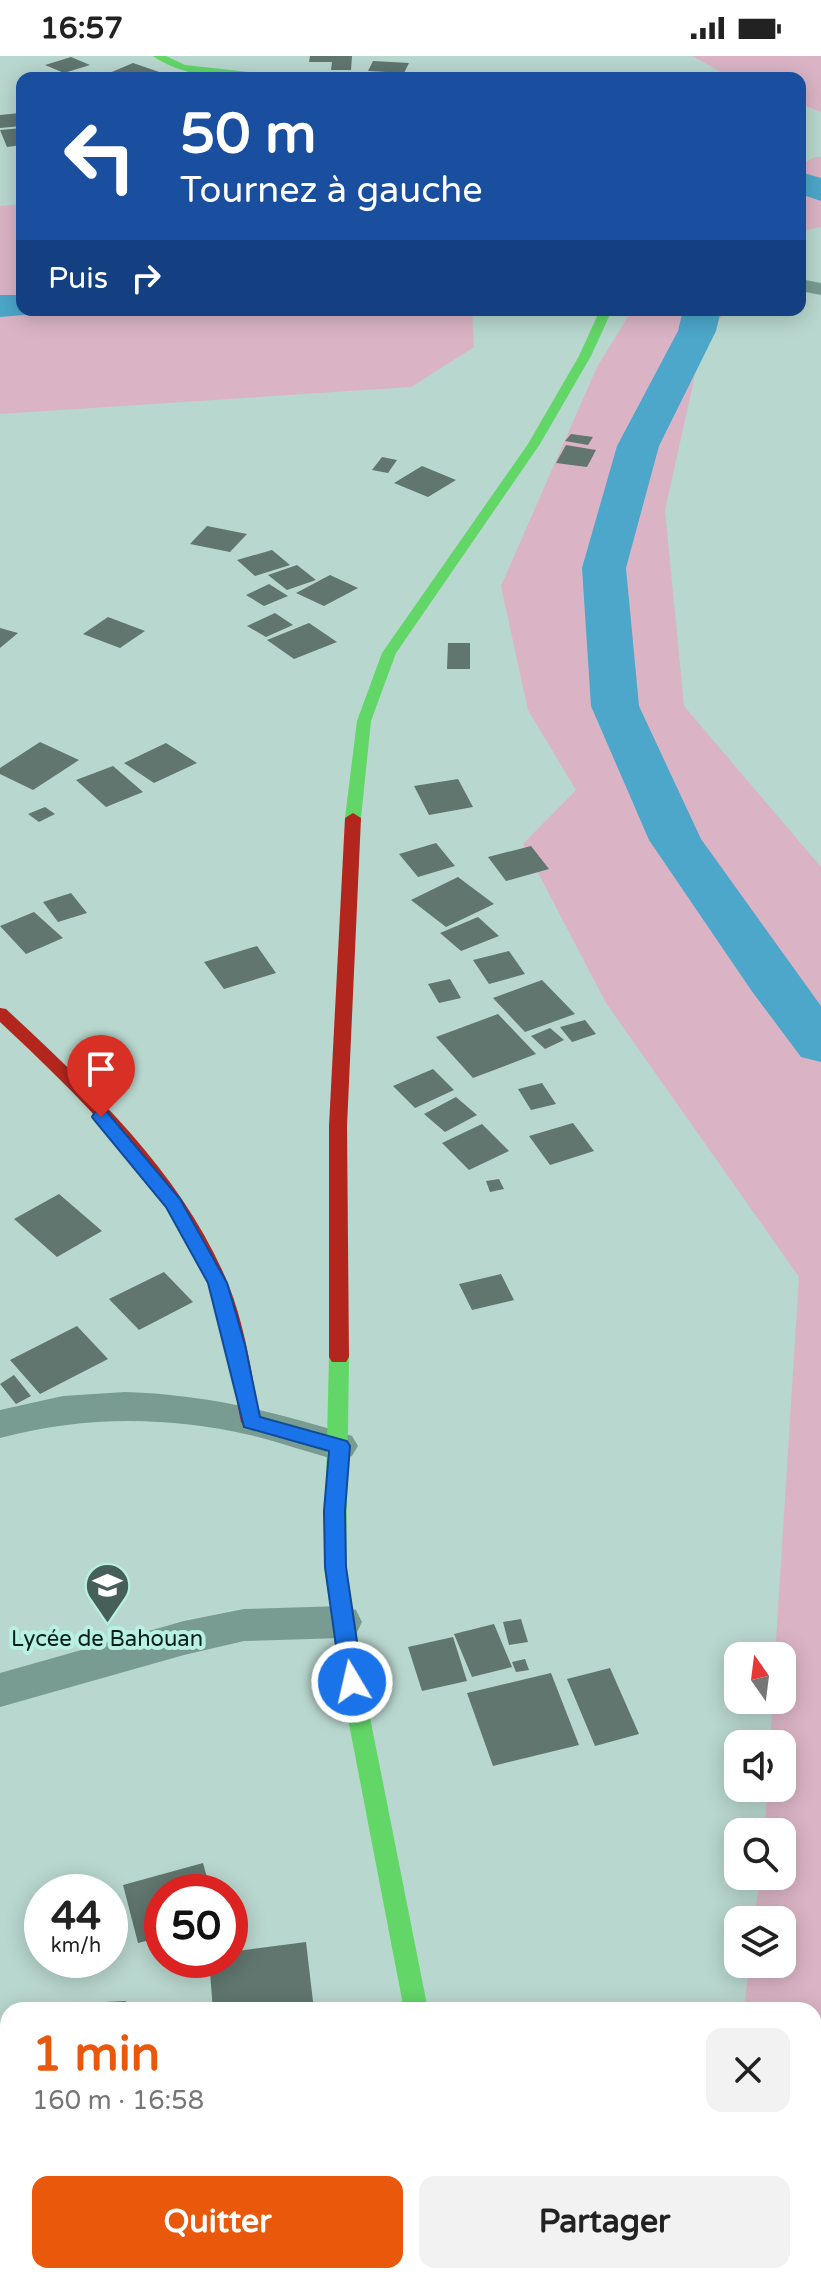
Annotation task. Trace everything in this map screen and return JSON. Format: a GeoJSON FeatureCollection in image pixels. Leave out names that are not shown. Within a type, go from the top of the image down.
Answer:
{"type":"FeatureCollection","features":[{"type":"Feature","properties":{"kind":"main road"},"geometry":{"type":"LineString","coordinates":[[158,56],[183,68],[221,72]]}},
{"type":"Feature","properties":{"kind":"main road"},"geometry":{"type":"LineString","coordinates":[[183,68],[205,56]]}},
{"type":"Feature","properties":{"kind":"main road"},"geometry":{"type":"LineString","coordinates":[[414,2002],[342,1622],[335,1567],[334,1511],[339,1446],[338,1126],[354,798],[364,721],[389,653],[538,440],[589,353],[604,316]]}},
{"type":"Feature","properties":{"kind":"main road"},"geometry":{"type":"LineString","coordinates":[[0,1013],[117,1133],[186,1221],[218,1283],[236,1345],[251,1422]]}},
{"type":"Feature","properties":{"kind":"street"},"geometry":{"type":"LineString","coordinates":[[0,1424],[76,1405],[127,1404],[251,1422],[339,1446]]}},
{"type":"Feature","properties":{"kind":"street"},"geometry":{"type":"LineString","coordinates":[[0,1690],[184,1638],[244,1625],[342,1622]]}},
{"type":"Feature","properties":{"kind":"shaded area"},"geometry":{"type":"Polygon","coordinates":[[[692,56],[821,56],[821,112],[806,106],[806,72],[721,72],[692,56]]]}},
{"type":"Feature","properties":{"kind":"shaded area"},"geometry":{"type":"Polygon","coordinates":[[[821,157],[821,227],[806,230],[806,162],[821,157]]]}},
{"type":"Feature","properties":{"kind":"shaded area"},"geometry":{"type":"Polygon","coordinates":[[[16,205],[16,316],[472,316],[474,347],[411,387],[0,414],[0,206],[16,205]]]}},
{"type":"Feature","properties":{"kind":"shaded area"},"geometry":{"type":"Polygon","coordinates":[[[628,316],[722,316],[702,344],[665,510],[684,706],[821,867],[821,2002],[745,2002],[747,1978],[796,1978],[796,1906],[756,1906],[758,1890],[796,1890],[796,1818],[766,1818],[766,1802],[796,1802],[796,1730],[771,1730],[772,1714],[796,1714],[796,1642],[776,1642],[799,1277],[606,1003],[523,844],[576,790],[528,710],[501,586],[597,367],[628,316]]]}},
{"type":"Feature","properties":{"kind":"building"},"geometry":{"type":"Polygon","coordinates":[[[310,56],[352,56],[351,70],[331,70],[332,62],[309,62],[310,56]]]}},
{"type":"Feature","properties":{"kind":"building"},"geometry":{"type":"Polygon","coordinates":[[[71,57],[90,65],[62,72],[45,65],[71,57]]]}},
{"type":"Feature","properties":{"kind":"building"},"geometry":{"type":"Polygon","coordinates":[[[373,61],[409,63],[404,72],[368,71],[373,61]]]}},
{"type":"Feature","properties":{"kind":"building"},"geometry":{"type":"Polygon","coordinates":[[[133,63],[159,72],[112,72],[133,63]]]}},
{"type":"Feature","properties":{"kind":"building"},"geometry":{"type":"Polygon","coordinates":[[[16,113],[16,127],[0,128],[0,115],[16,113]]]}},
{"type":"Feature","properties":{"kind":"building"},"geometry":{"type":"Polygon","coordinates":[[[16,129],[16,146],[7,147],[0,130],[16,129]]]}},
{"type":"Feature","properties":{"kind":"building"},"geometry":{"type":"Polygon","coordinates":[[[571,434],[593,437],[588,445],[565,441],[571,434]]]}},
{"type":"Feature","properties":{"kind":"building"},"geometry":{"type":"Polygon","coordinates":[[[566,445],[596,450],[587,467],[556,463],[566,445]]]}},
{"type":"Feature","properties":{"kind":"building"},"geometry":{"type":"Polygon","coordinates":[[[382,457],[397,460],[388,473],[372,470],[382,457]]]}},
{"type":"Feature","properties":{"kind":"building"},"geometry":{"type":"Polygon","coordinates":[[[422,466],[456,480],[428,497],[394,483],[422,466]]]}},
{"type":"Feature","properties":{"kind":"building"},"geometry":{"type":"Polygon","coordinates":[[[207,526],[247,534],[230,552],[190,544],[207,526]]]}},
{"type":"Feature","properties":{"kind":"building"},"geometry":{"type":"Polygon","coordinates":[[[272,550],[290,565],[255,576],[237,560],[272,550]]]}},
{"type":"Feature","properties":{"kind":"building"},"geometry":{"type":"Polygon","coordinates":[[[297,565],[316,580],[287,590],[268,575],[297,565]]]}},
{"type":"Feature","properties":{"kind":"building"},"geometry":{"type":"Polygon","coordinates":[[[330,575],[358,588],[324,606],[296,593],[330,575]]]}},
{"type":"Feature","properties":{"kind":"building"},"geometry":{"type":"Polygon","coordinates":[[[269,584],[288,596],[264,606],[246,595],[269,584]]]}},
{"type":"Feature","properties":{"kind":"building"},"geometry":{"type":"Polygon","coordinates":[[[275,613],[293,625],[266,637],[247,626],[275,613]]]}},
{"type":"Feature","properties":{"kind":"building"},"geometry":{"type":"Polygon","coordinates":[[[108,617],[145,631],[120,648],[83,634],[108,617]]]}},
{"type":"Feature","properties":{"kind":"building"},"geometry":{"type":"Polygon","coordinates":[[[309,623],[337,642],[294,659],[267,640],[309,623]]]}},
{"type":"Feature","properties":{"kind":"building"},"geometry":{"type":"Polygon","coordinates":[[[0,628],[18,633],[0,648],[0,628]]]}},
{"type":"Feature","properties":{"kind":"building"},"geometry":{"type":"Polygon","coordinates":[[[448,643],[470,643],[470,669],[447,669],[448,643]]]}},
{"type":"Feature","properties":{"kind":"building"},"geometry":{"type":"Polygon","coordinates":[[[40,742],[79,760],[33,790],[0,774],[0,768],[40,742]]]}},
{"type":"Feature","properties":{"kind":"building"},"geometry":{"type":"Polygon","coordinates":[[[166,743],[197,763],[154,783],[124,763],[166,743]]]}},
{"type":"Feature","properties":{"kind":"building"},"geometry":{"type":"Polygon","coordinates":[[[113,766],[143,792],[106,807],[76,780],[113,766]]]}},
{"type":"Feature","properties":{"kind":"building"},"geometry":{"type":"Polygon","coordinates":[[[458,779],[473,807],[429,815],[414,786],[458,779]]]}},
{"type":"Feature","properties":{"kind":"building"},"geometry":{"type":"Polygon","coordinates":[[[45,807],[55,814],[39,822],[28,814],[45,807]]]}},
{"type":"Feature","properties":{"kind":"building"},"geometry":{"type":"Polygon","coordinates":[[[436,843],[455,866],[418,877],[399,854],[436,843]]]}},
{"type":"Feature","properties":{"kind":"building"},"geometry":{"type":"Polygon","coordinates":[[[531,846],[549,869],[506,881],[488,857],[531,846]]]}},
{"type":"Feature","properties":{"kind":"building"},"geometry":{"type":"Polygon","coordinates":[[[458,877],[494,904],[446,927],[411,900],[458,877]]]}},
{"type":"Feature","properties":{"kind":"building"},"geometry":{"type":"Polygon","coordinates":[[[71,893],[87,913],[58,922],[43,902],[71,893]]]}},
{"type":"Feature","properties":{"kind":"building"},"geometry":{"type":"Polygon","coordinates":[[[34,912],[63,938],[26,954],[0,926],[34,912]]]}},
{"type":"Feature","properties":{"kind":"building"},"geometry":{"type":"Polygon","coordinates":[[[478,917],[499,936],[461,951],[440,933],[478,917]]]}},
{"type":"Feature","properties":{"kind":"building"},"geometry":{"type":"Polygon","coordinates":[[[257,946],[276,973],[224,989],[204,962],[257,946]]]}},
{"type":"Feature","properties":{"kind":"building"},"geometry":{"type":"Polygon","coordinates":[[[509,951],[525,974],[489,984],[473,960],[509,951]]]}},
{"type":"Feature","properties":{"kind":"building"},"geometry":{"type":"Polygon","coordinates":[[[450,979],[461,998],[439,1003],[428,984],[450,979]]]}},
{"type":"Feature","properties":{"kind":"building"},"geometry":{"type":"Polygon","coordinates":[[[542,980],[575,1014],[525,1032],[493,998],[542,980]]]}},
{"type":"Feature","properties":{"kind":"building"},"geometry":{"type":"Polygon","coordinates":[[[498,1014],[536,1054],[473,1078],[436,1037],[498,1014]]]}},
{"type":"Feature","properties":{"kind":"building"},"geometry":{"type":"Polygon","coordinates":[[[585,1020],[596,1034],[572,1042],[560,1027],[585,1020]]]}},
{"type":"Feature","properties":{"kind":"building"},"geometry":{"type":"Polygon","coordinates":[[[550,1028],[564,1040],[545,1049],[531,1036],[550,1028]]]}},
{"type":"Feature","properties":{"kind":"building"},"geometry":{"type":"Polygon","coordinates":[[[433,1069],[454,1090],[415,1108],[393,1086],[433,1069]]]}},
{"type":"Feature","properties":{"kind":"building"},"geometry":{"type":"Polygon","coordinates":[[[542,1083],[556,1104],[531,1110],[518,1089],[542,1083]]]}},
{"type":"Feature","properties":{"kind":"building"},"geometry":{"type":"Polygon","coordinates":[[[456,1097],[477,1115],[445,1132],[424,1114],[456,1097]]]}},
{"type":"Feature","properties":{"kind":"building"},"geometry":{"type":"Polygon","coordinates":[[[573,1123],[594,1151],[550,1165],[529,1136],[573,1123]]]}},
{"type":"Feature","properties":{"kind":"building"},"geometry":{"type":"Polygon","coordinates":[[[482,1124],[509,1151],[469,1170],[442,1143],[482,1124]]]}},
{"type":"Feature","properties":{"kind":"building"},"geometry":{"type":"Polygon","coordinates":[[[499,1179],[504,1189],[490,1192],[486,1181],[499,1179]]]}},
{"type":"Feature","properties":{"kind":"building"},"geometry":{"type":"Polygon","coordinates":[[[59,1194],[102,1231],[57,1257],[14,1219],[59,1194]]]}},
{"type":"Feature","properties":{"kind":"building"},"geometry":{"type":"Polygon","coordinates":[[[164,1272],[193,1302],[139,1330],[109,1299],[164,1272]]]}},
{"type":"Feature","properties":{"kind":"building"},"geometry":{"type":"Polygon","coordinates":[[[501,1274],[514,1300],[472,1310],[459,1284],[501,1274]]]}},
{"type":"Feature","properties":{"kind":"building"},"geometry":{"type":"Polygon","coordinates":[[[77,1326],[108,1359],[40,1394],[10,1360],[77,1326]]]}},
{"type":"Feature","properties":{"kind":"building"},"geometry":{"type":"Polygon","coordinates":[[[14,1375],[31,1396],[16,1404],[0,1384],[14,1375]]]}},
{"type":"Feature","properties":{"kind":"building"},"geometry":{"type":"Polygon","coordinates":[[[521,1619],[528,1642],[509,1645],[503,1622],[521,1619]]]}},
{"type":"Feature","properties":{"kind":"building"},"geometry":{"type":"Polygon","coordinates":[[[494,1624],[512,1667],[472,1677],[454,1634],[494,1624]]]}},
{"type":"Feature","properties":{"kind":"building"},"geometry":{"type":"Polygon","coordinates":[[[453,1637],[467,1681],[422,1691],[408,1647],[453,1637]]]}},
{"type":"Feature","properties":{"kind":"building"},"geometry":{"type":"Polygon","coordinates":[[[525,1659],[529,1670],[516,1672],[512,1662],[525,1659]]]}},
{"type":"Feature","properties":{"kind":"building"},"geometry":{"type":"Polygon","coordinates":[[[610,1668],[639,1734],[595,1746],[567,1679],[610,1668]]]}},
{"type":"Feature","properties":{"kind":"building"},"geometry":{"type":"Polygon","coordinates":[[[551,1673],[579,1745],[493,1766],[467,1693],[551,1673]]]}},
{"type":"Feature","properties":{"kind":"building"},"geometry":{"type":"Polygon","coordinates":[[[203,1863],[206,1874],[163,1874],[203,1863]]]}},
{"type":"Feature","properties":{"kind":"building"},"geometry":{"type":"Polygon","coordinates":[[[144,1879],[144,1942],[138,1943],[128,1904],[128,1884],[144,1879]]]}},
{"type":"Feature","properties":{"kind":"building"},"geometry":{"type":"Polygon","coordinates":[[[306,1942],[313,2002],[212,2002],[210,1978],[248,1978],[248,1950],[306,1942]]]}},
{"type":"Feature","properties":{"kind":"waterway"},"geometry":{"type":"LineString","coordinates":[[806,184],[821,190]]}},
{"type":"Feature","properties":{"kind":"waterway"},"geometry":{"type":"LineString","coordinates":[[0,306],[16,306]]}},
{"type":"Feature","properties":{"kind":"waterway"},"geometry":{"type":"LineString","coordinates":[[701,316],[697,331],[638,446],[604,568],[615,706],[675,840],[770,978],[821,1044]]}},
{"type":"Feature","properties":{"kind":"traffic: fast"},"geometry":{"type":"LineString","coordinates":[[158,56],[183,68],[221,72]]}},
{"type":"Feature","properties":{"kind":"traffic: fast"},"geometry":{"type":"LineString","coordinates":[[353,818],[364,721],[389,653],[534,444],[585,356],[603,316]]}},
{"type":"Feature","properties":{"kind":"traffic: fast"},"geometry":{"type":"LineString","coordinates":[[339,1357],[335,1567],[352,1682],[414,2002]]}},
{"type":"Feature","properties":{"kind":"traffic: jam"},"geometry":{"type":"LineString","coordinates":[[339,1357],[338,1126],[353,818]]}},
{"type":"Feature","properties":{"kind":"traffic: jam"},"geometry":{"type":"LineString","coordinates":[[0,1013],[63,1072],[125,1138],[179,1210],[201,1247],[225,1303],[251,1422]]}},
{"type":"Feature","properties":{"kind":"place","name":"Lycée de Bahouan"},"geometry":{"type":"Point","coordinates":[107,1624]}},
{"type":"Feature","properties":{"kind":"route"},"geometry":{"type":"LineString","coordinates":[[101,1117],[144,1165],[186,1221],[218,1283],[236,1345],[251,1422],[339,1446],[334,1511],[335,1567],[352,1682]]}}]}
